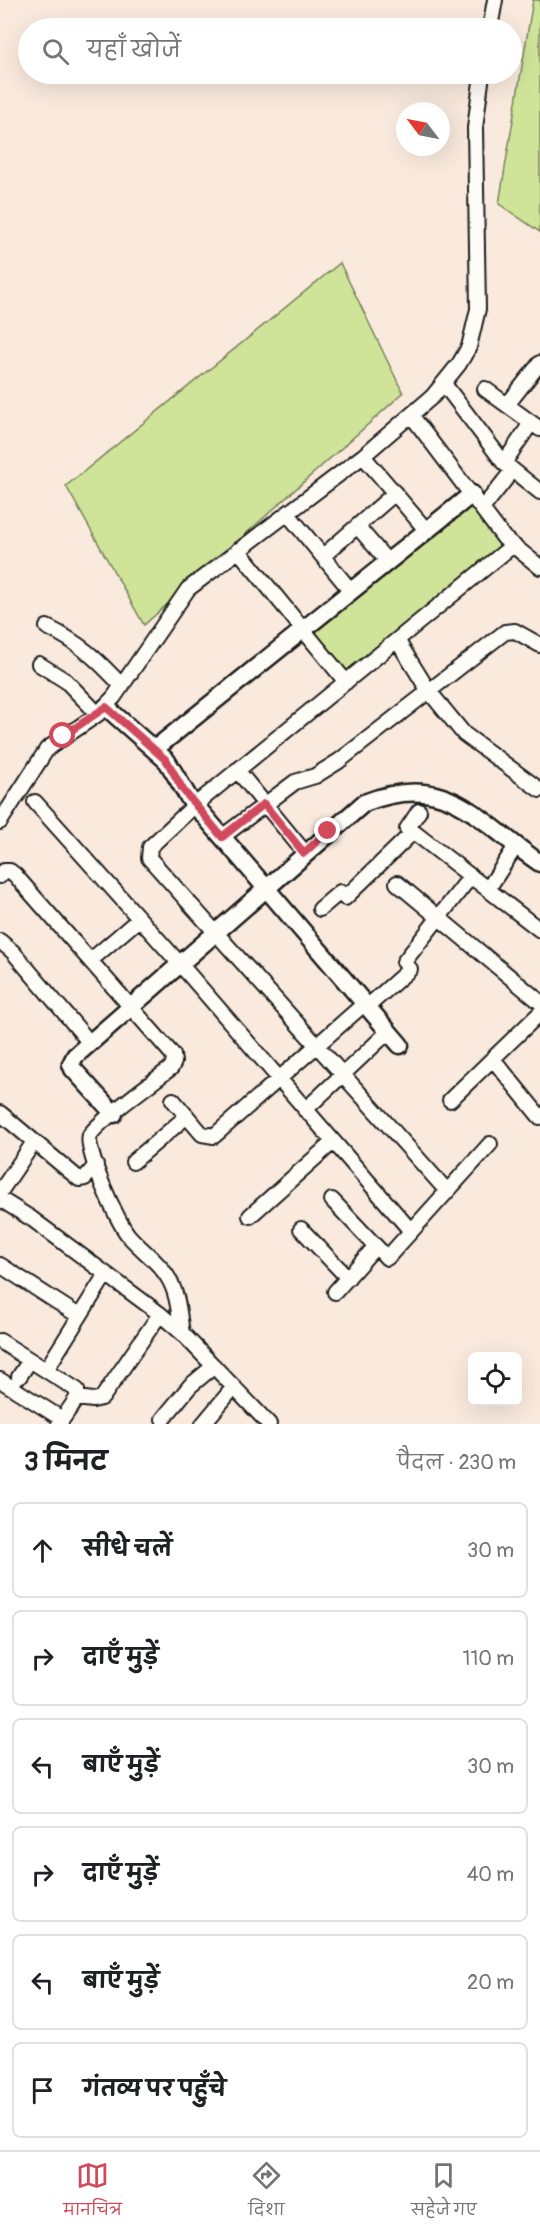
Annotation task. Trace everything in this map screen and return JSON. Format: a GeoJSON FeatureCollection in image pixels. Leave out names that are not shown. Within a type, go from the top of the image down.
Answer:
{"type":"FeatureCollection","features":[{"type":"Feature","properties":{"kind":"main road"},"geometry":{"type":"LineString","coordinates":[[156,748],[472,494]]}},
{"type":"Feature","properties":{"kind":"main road"},"geometry":{"type":"LineString","coordinates":[[102,711],[156,748],[173,768],[183,790],[195,805],[399,1045]]}},
{"type":"Feature","properties":{"kind":"main road"},"geometry":{"type":"LineString","coordinates":[[114,1114],[71,1064],[75,1056],[364,802],[385,795],[414,791],[444,795],[462,804],[540,862]]}},
{"type":"Feature","properties":{"kind":"street"},"geometry":{"type":"LineString","coordinates":[[492,18],[495,0]]}},
{"type":"Feature","properties":{"kind":"street"},"geometry":{"type":"LineString","coordinates":[[0,822],[46,749],[102,711],[122,686],[179,599],[200,578],[288,514],[363,456],[411,415],[444,384],[469,347],[478,309],[475,128],[481,84]]}},
{"type":"Feature","properties":{"kind":"street"},"geometry":{"type":"LineString","coordinates":[[507,405],[540,365]]}},
{"type":"Feature","properties":{"kind":"street"},"geometry":{"type":"LineString","coordinates":[[444,384],[508,467],[540,492]]}},
{"type":"Feature","properties":{"kind":"street"},"geometry":{"type":"LineString","coordinates":[[482,509],[536,426],[485,389]]}},
{"type":"Feature","properties":{"kind":"street"},"geometry":{"type":"LineString","coordinates":[[411,415],[512,546],[540,567]]}},
{"type":"Feature","properties":{"kind":"street"},"geometry":{"type":"LineString","coordinates":[[363,456],[427,531]]}},
{"type":"Feature","properties":{"kind":"street"},"geometry":{"type":"LineString","coordinates":[[323,556],[395,493]]}},
{"type":"Feature","properties":{"kind":"street"},"geometry":{"type":"LineString","coordinates":[[288,514],[351,591]]}},
{"type":"Feature","properties":{"kind":"street"},"geometry":{"type":"LineString","coordinates":[[357,526],[388,562]]}},
{"type":"Feature","properties":{"kind":"street"},"geometry":{"type":"LineString","coordinates":[[447,1191],[149,858],[150,847],[237,770],[512,546]]}},
{"type":"Feature","properties":{"kind":"street"},"geometry":{"type":"LineString","coordinates":[[238,550],[346,681]]}},
{"type":"Feature","properties":{"kind":"street"},"geometry":{"type":"LineString","coordinates":[[47,627],[80,644],[94,655],[122,686]]}},
{"type":"Feature","properties":{"kind":"street"},"geometry":{"type":"LineString","coordinates":[[222,837],[296,782],[315,776],[339,762],[428,690],[505,632],[515,631],[540,645]]}},
{"type":"Feature","properties":{"kind":"street"},"geometry":{"type":"LineString","coordinates":[[397,640],[428,690],[474,744],[540,790]]}},
{"type":"Feature","properties":{"kind":"street"},"geometry":{"type":"LineString","coordinates":[[39,664],[66,681],[102,711]]}},
{"type":"Feature","properties":{"kind":"street"},"geometry":{"type":"LineString","coordinates":[[237,770],[304,853]]}},
{"type":"Feature","properties":{"kind":"street"},"geometry":{"type":"LineString","coordinates":[[35,802],[180,964],[411,1231]]}},
{"type":"Feature","properties":{"kind":"street"},"geometry":{"type":"LineString","coordinates":[[419,811],[407,829],[419,835],[537,928],[540,912]]}},
{"type":"Feature","properties":{"kind":"street"},"geometry":{"type":"LineString","coordinates":[[320,909],[343,895],[412,833]]}},
{"type":"Feature","properties":{"kind":"street"},"geometry":{"type":"LineString","coordinates":[[488,889],[516,846]]}},
{"type":"Feature","properties":{"kind":"street"},"geometry":{"type":"LineString","coordinates":[[0,876],[4,871],[10,871],[15,875],[173,1055],[174,1062],[91,1133],[89,1139],[96,1165],[121,1225],[167,1275],[175,1294],[182,1333]]}},
{"type":"Feature","properties":{"kind":"street"},"geometry":{"type":"LineString","coordinates":[[172,1100],[202,1134],[214,1136],[366,1005],[407,965],[471,876]]}},
{"type":"Feature","properties":{"kind":"street"},"geometry":{"type":"LineString","coordinates":[[397,883],[540,1002]]}},
{"type":"Feature","properties":{"kind":"street"},"geometry":{"type":"LineString","coordinates":[[91,960],[139,919]]}},
{"type":"Feature","properties":{"kind":"street"},"geometry":{"type":"LineString","coordinates":[[0,941],[13,952],[90,1043]]}},
{"type":"Feature","properties":{"kind":"street"},"geometry":{"type":"LineString","coordinates":[[450,1100],[540,1012]]}},
{"type":"Feature","properties":{"kind":"street"},"geometry":{"type":"LineString","coordinates":[[305,1110],[388,1032]]}},
{"type":"Feature","properties":{"kind":"street"},"geometry":{"type":"LineString","coordinates":[[493,1059],[540,1117]]}},
{"type":"Feature","properties":{"kind":"street"},"geometry":{"type":"LineString","coordinates":[[0,1113],[79,1179],[85,1178],[96,1165]]}},
{"type":"Feature","properties":{"kind":"street"},"geometry":{"type":"LineString","coordinates":[[134,1162],[187,1116]]}},
{"type":"Feature","properties":{"kind":"street"},"geometry":{"type":"LineString","coordinates":[[250,1216],[333,1142]]}},
{"type":"Feature","properties":{"kind":"street"},"geometry":{"type":"LineString","coordinates":[[0,1192],[34,1143]]}},
{"type":"Feature","properties":{"kind":"street"},"geometry":{"type":"LineString","coordinates":[[332,1200],[387,1258],[490,1144]]}},
{"type":"Feature","properties":{"kind":"street"},"geometry":{"type":"LineString","coordinates":[[0,1199],[160,1314],[182,1333],[269,1424]]}},
{"type":"Feature","properties":{"kind":"street"},"geometry":{"type":"LineString","coordinates":[[301,1229],[348,1278]]}},
{"type":"Feature","properties":{"kind":"street"},"geometry":{"type":"LineString","coordinates":[[335,1292],[375,1247]]}},
{"type":"Feature","properties":{"kind":"street"},"geometry":{"type":"LineString","coordinates":[[0,1265],[79,1316]]}},
{"type":"Feature","properties":{"kind":"street"},"geometry":{"type":"LineString","coordinates":[[46,1370],[106,1274]]}},
{"type":"Feature","properties":{"kind":"street"},"geometry":{"type":"LineString","coordinates":[[77,1398],[93,1400],[102,1398],[160,1314]]}},
{"type":"Feature","properties":{"kind":"street"},"geometry":{"type":"LineString","coordinates":[[0,1341],[77,1390],[77,1398],[60,1421],[0,1380]]}},
{"type":"Feature","properties":{"kind":"street"},"geometry":{"type":"LineString","coordinates":[[19,1377],[30,1360]]}},
{"type":"Feature","properties":{"kind":"street"},"geometry":{"type":"LineString","coordinates":[[163,1419],[190,1386],[214,1366]]}},
{"type":"Feature","properties":{"kind":"street"},"geometry":{"type":"LineString","coordinates":[[203,1424],[234,1387]]}},
{"type":"Feature","properties":{"kind":"green space"},"geometry":{"type":"Polygon","coordinates":[[[533,0],[540,0],[540,232],[499,204],[519,84],[522,84],[522,66],[533,0]]]}},
{"type":"Feature","properties":{"kind":"green space"},"geometry":{"type":"Polygon","coordinates":[[[340,263],[403,393],[144,625],[66,486],[340,263]]]}},
{"type":"Feature","properties":{"kind":"green space"},"geometry":{"type":"Polygon","coordinates":[[[472,494],[512,546],[346,682],[304,630],[472,494]]]}},
{"type":"Feature","properties":{"kind":"route"},"geometry":{"type":"LineString","coordinates":[[63,736],[106,707],[156,748],[173,768],[183,790],[222,837],[264,804],[304,853],[328,831]]}}]}
